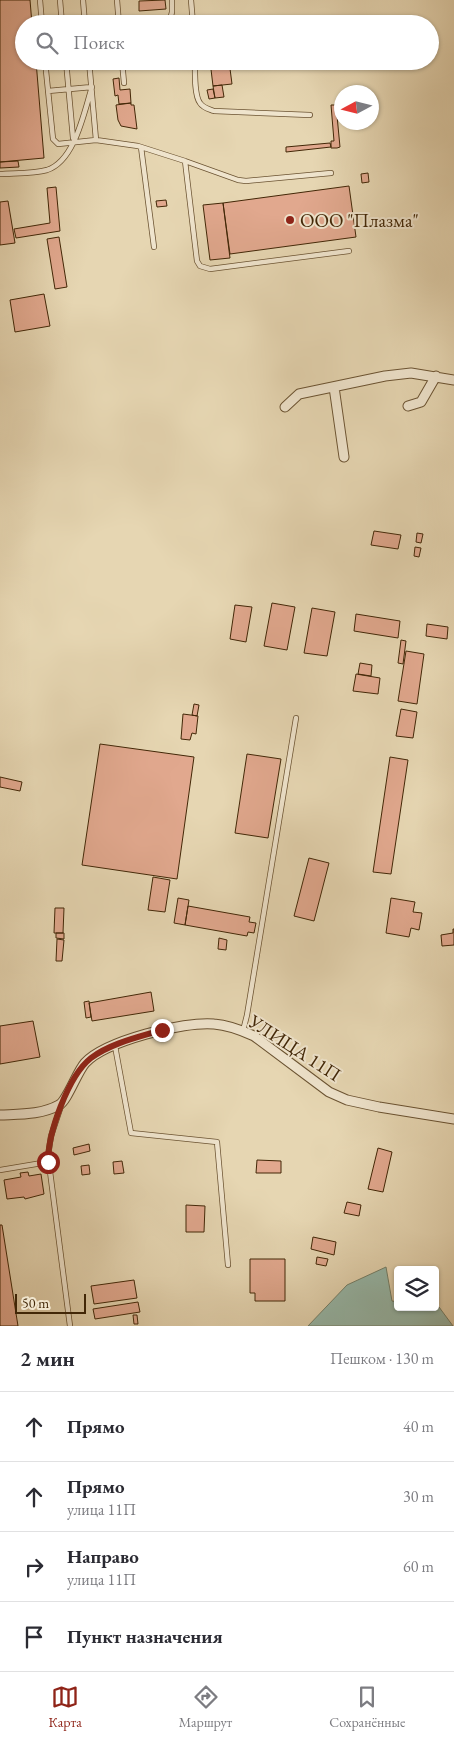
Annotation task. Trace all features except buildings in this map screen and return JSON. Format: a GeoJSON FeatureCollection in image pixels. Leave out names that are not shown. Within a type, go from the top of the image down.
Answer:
{"type":"FeatureCollection","features":[{"type":"Feature","properties":{"kind":"street"},"geometry":{"type":"LineString","coordinates":[[285,407],[299,394],[385,376],[411,373],[454,380]]}},
{"type":"Feature","properties":{"kind":"street"},"geometry":{"type":"LineString","coordinates":[[408,406],[421,402],[436,376]]}},
{"type":"Feature","properties":{"kind":"street"},"geometry":{"type":"LineString","coordinates":[[334,387],[344,457]]}},
{"type":"Feature","properties":{"kind":"street","name":"УЛИЦА 11П"},"geometry":{"type":"LineString","coordinates":[[62,1104],[85,1063],[100,1053],[162,1030],[198,1024],[221,1025],[254,1036],[329,1092],[346,1100],[370,1106],[454,1119]]}},
{"type":"Feature","properties":{"kind":"street"},"geometry":{"type":"LineString","coordinates":[[0,1115],[40,1113],[62,1104]]}},
{"type":"Feature","properties":{"kind":"lane"},"geometry":{"type":"LineString","coordinates":[[40,0],[41,15]]}},
{"type":"Feature","properties":{"kind":"lane"},"geometry":{"type":"LineString","coordinates":[[60,0],[61,15]]}},
{"type":"Feature","properties":{"kind":"lane"},"geometry":{"type":"LineString","coordinates":[[83,0],[84,15]]}},
{"type":"Feature","properties":{"kind":"lane"},"geometry":{"type":"LineString","coordinates":[[116,0],[118,15]]}},
{"type":"Feature","properties":{"kind":"lane"},"geometry":{"type":"LineString","coordinates":[[171,15],[172,0]]}},
{"type":"Feature","properties":{"kind":"lane"},"geometry":{"type":"LineString","coordinates":[[191,0],[192,15]]}},
{"type":"Feature","properties":{"kind":"lane"},"geometry":{"type":"LineString","coordinates":[[46,70],[53,140],[58,144],[96,140],[141,147],[185,160],[238,180],[246,181],[331,173]]}},
{"type":"Feature","properties":{"kind":"lane"},"geometry":{"type":"LineString","coordinates":[[67,70],[74,142]]}},
{"type":"Feature","properties":{"kind":"lane"},"geometry":{"type":"LineString","coordinates":[[90,70],[96,140]]}},
{"type":"Feature","properties":{"kind":"lane"},"geometry":{"type":"LineString","coordinates":[[123,70],[124,83]]}},
{"type":"Feature","properties":{"kind":"lane"},"geometry":{"type":"LineString","coordinates":[[196,70],[197,95],[199,102],[204,108],[214,111],[310,115]]}},
{"type":"Feature","properties":{"kind":"lane"},"geometry":{"type":"LineString","coordinates":[[48,91],[92,87]]}},
{"type":"Feature","properties":{"kind":"lane"},"geometry":{"type":"LineString","coordinates":[[0,174],[46,170],[60,161],[74,142],[92,87]]}},
{"type":"Feature","properties":{"kind":"lane"},"geometry":{"type":"LineString","coordinates":[[141,147],[154,247]]}},
{"type":"Feature","properties":{"kind":"lane"},"geometry":{"type":"LineString","coordinates":[[185,160],[197,261],[200,266],[205,268],[349,251]]}},
{"type":"Feature","properties":{"kind":"lane"},"geometry":{"type":"LineString","coordinates":[[243,1031],[296,718]]}},
{"type":"Feature","properties":{"kind":"lane"},"geometry":{"type":"LineString","coordinates":[[115,1046],[131,1133],[217,1142],[228,1265]]}},
{"type":"Feature","properties":{"kind":"lane"},"geometry":{"type":"LineString","coordinates":[[62,1104],[51,1136],[48,1162],[70,1326]]}},
{"type":"Feature","properties":{"kind":"lane"},"geometry":{"type":"LineString","coordinates":[[0,1170],[48,1162]]}},
{"type":"Feature","properties":{"kind":"shaded area"},"geometry":{"type":"Polygon","coordinates":[[[386,1267],[392,1301],[394,1301],[394,1311],[439,1311],[439,1307],[453,1326],[308,1326],[347,1285],[386,1267]]]}},
{"type":"Feature","properties":{"kind":"place","name":"ООО \"Плазма\""},"geometry":{"type":"Point","coordinates":[290,220]}},
{"type":"Feature","properties":{"kind":"route"},"geometry":{"type":"LineString","coordinates":[[48,1162],[48,1147],[55,1122],[62,1104],[85,1063],[109,1048],[162,1030]]}}]}
